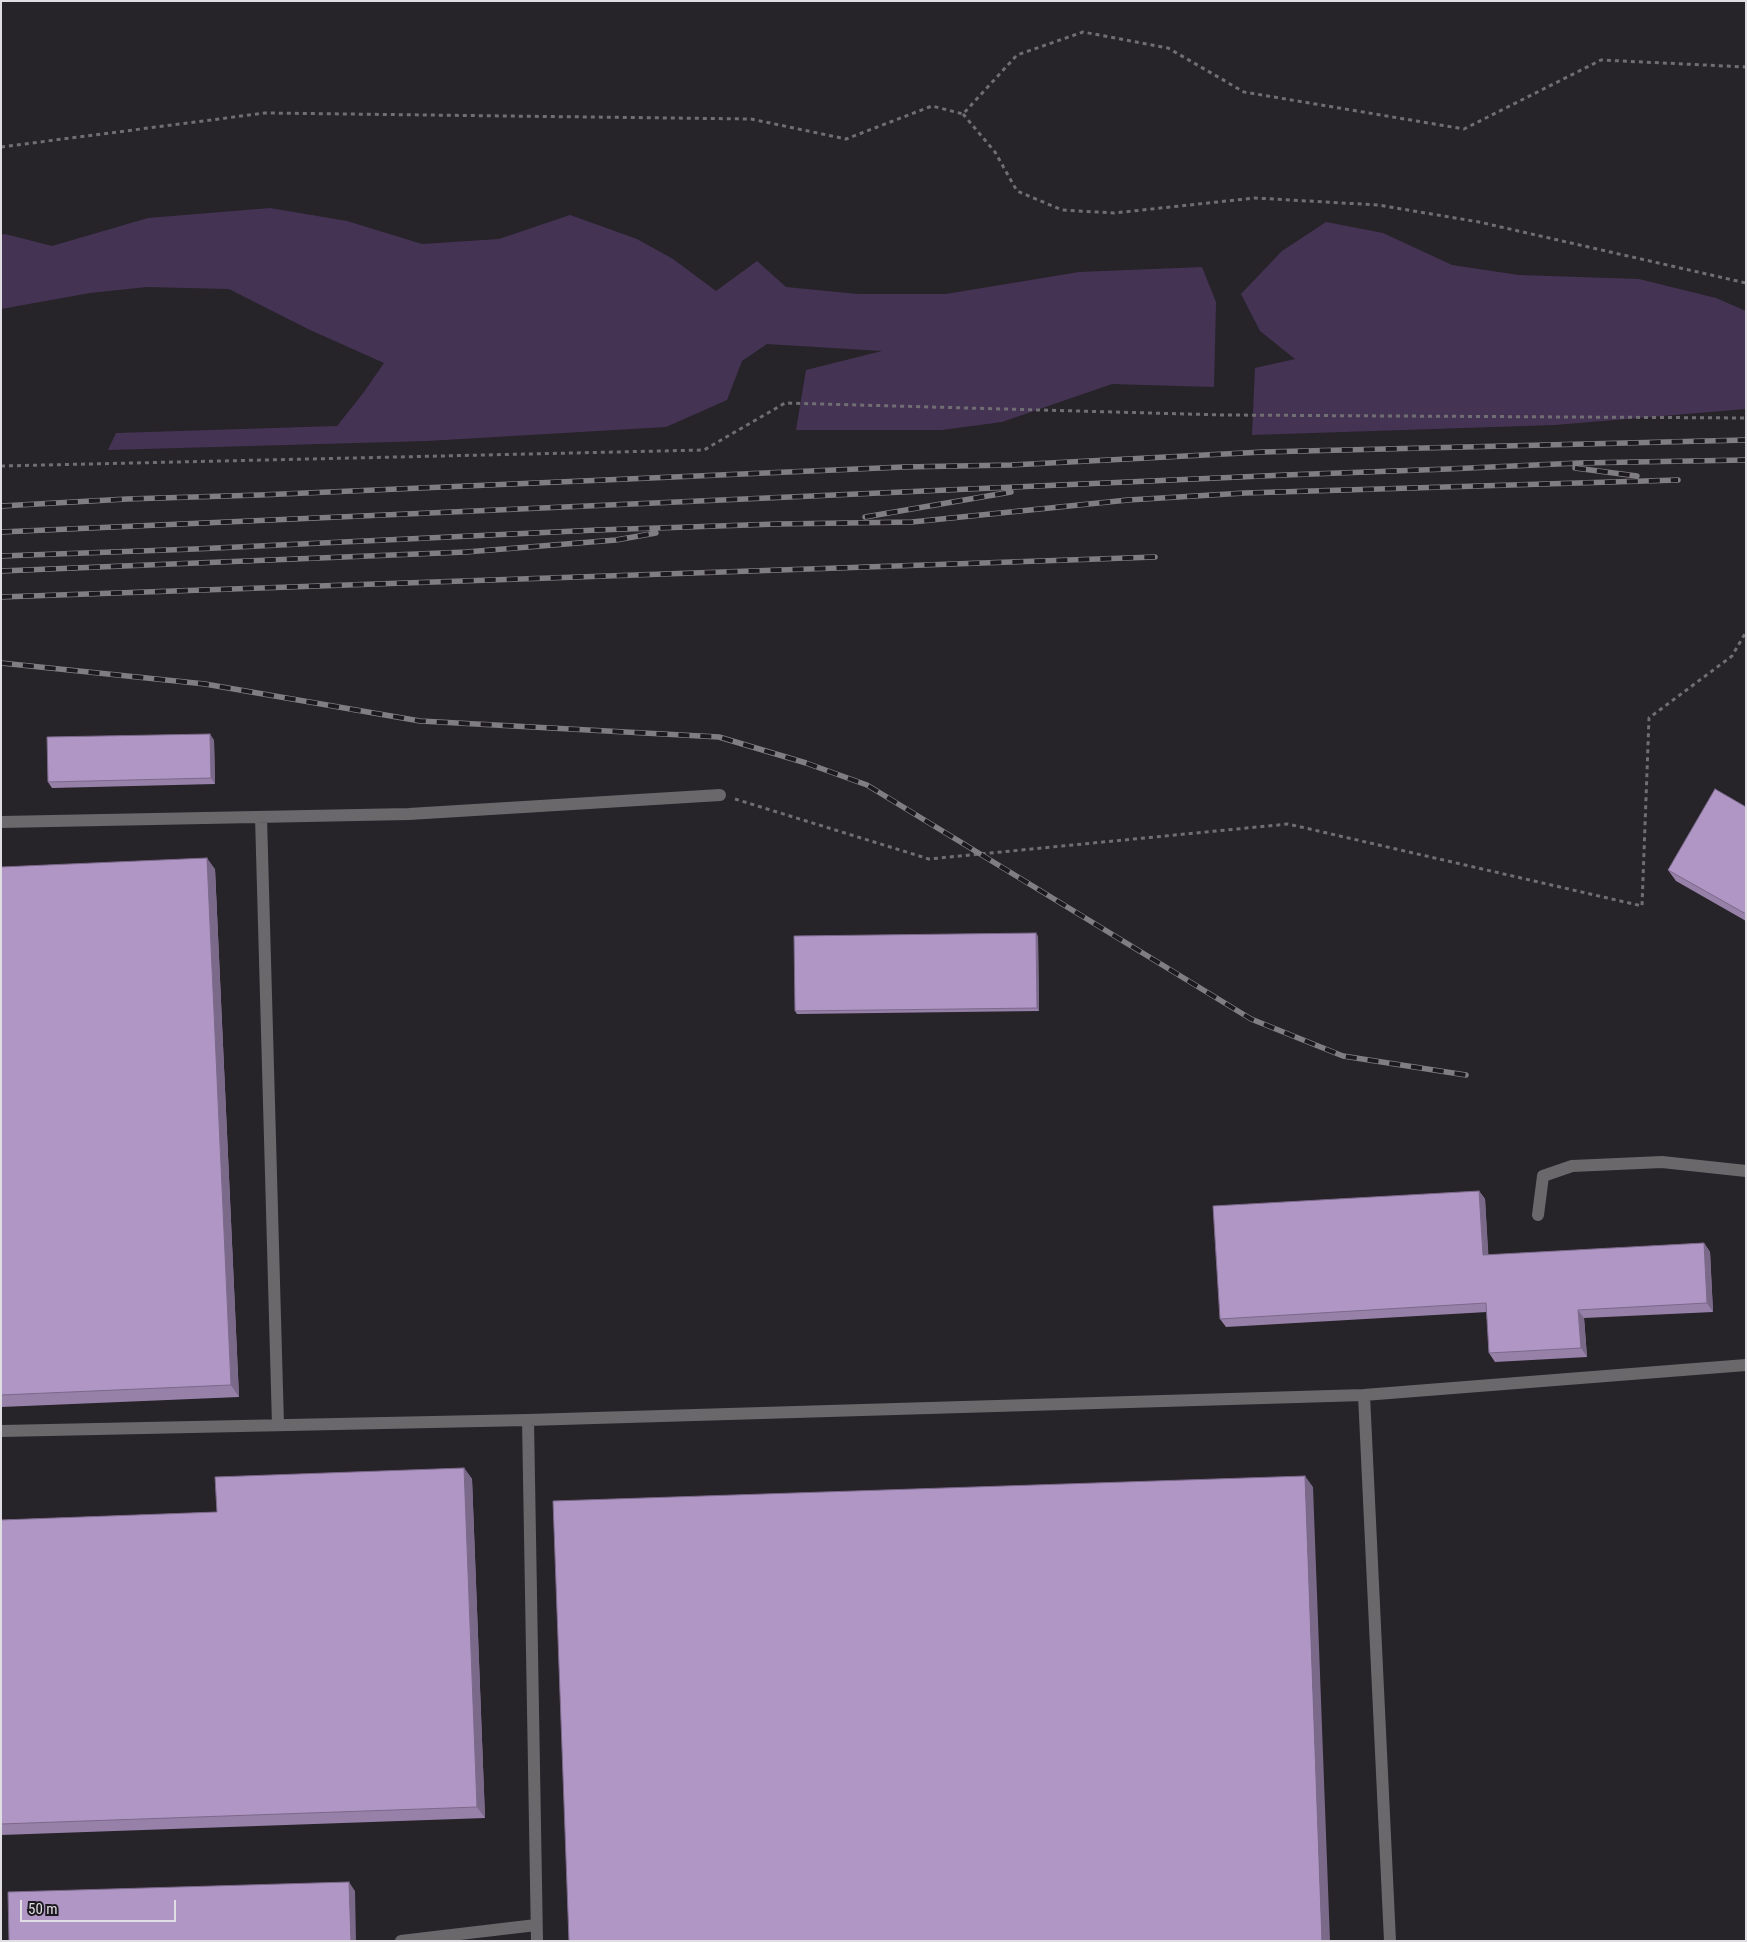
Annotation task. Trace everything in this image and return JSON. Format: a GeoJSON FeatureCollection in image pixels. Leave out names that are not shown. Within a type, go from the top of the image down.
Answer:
{"type":"FeatureCollection","features":[{"type":"Feature","properties":{"kind":"lane"},"geometry":{"type":"LineString","coordinates":[[1,822],[409,814],[720,795]]}},
{"type":"Feature","properties":{"kind":"lane"},"geometry":{"type":"LineString","coordinates":[[261,817],[278,1425]]}},
{"type":"Feature","properties":{"kind":"lane"},"geometry":{"type":"LineString","coordinates":[[1538,1215],[1543,1176],[1572,1166],[1662,1162],[1746,1171]]}},
{"type":"Feature","properties":{"kind":"lane"},"geometry":{"type":"LineString","coordinates":[[1,1431],[528,1420],[1364,1395],[1746,1365]]}},
{"type":"Feature","properties":{"kind":"lane"},"geometry":{"type":"LineString","coordinates":[[1364,1395],[1390,1941]]}},
{"type":"Feature","properties":{"kind":"lane"},"geometry":{"type":"LineString","coordinates":[[528,1420],[537,1941]]}},
{"type":"Feature","properties":{"kind":"lane"},"geometry":{"type":"LineString","coordinates":[[401,1941],[536,1925]]}},
{"type":"Feature","properties":{"kind":"path"},"geometry":{"type":"LineString","coordinates":[[963,114],[1017,55],[1083,32],[1168,48],[1244,92],[1464,130],[1601,60],[1746,67]]}},
{"type":"Feature","properties":{"kind":"path"},"geometry":{"type":"LineString","coordinates":[[1,147],[265,113],[751,119],[846,139],[932,106],[963,114],[995,152],[1017,191],[1062,210],[1114,213],[1256,198],[1378,205],[1478,222],[1746,283]]}},
{"type":"Feature","properties":{"kind":"path"},"geometry":{"type":"LineString","coordinates":[[1,466],[704,450],[785,403],[1222,414],[1746,418]]}},
{"type":"Feature","properties":{"kind":"path"},"geometry":{"type":"LineString","coordinates":[[720,795],[929,859],[1288,824],[1642,906],[1649,718],[1732,656],[1746,632]]}},
{"type":"Feature","properties":{"kind":"shaded area"},"geometry":{"type":"Polygon","coordinates":[[[270,208],[347,221],[422,244],[499,239],[570,215],[637,239],[673,259],[716,291],[757,261],[786,287],[858,294],[946,294],[1079,272],[1202,267],[1216,302],[1214,387],[1112,384],[1002,422],[942,430],[796,430],[806,370],[882,351],[767,344],[742,361],[727,400],[666,427],[427,441],[108,450],[116,433],[337,426],[384,363],[310,330],[229,289],[147,287],[90,293],[1,309],[1,235],[5,234],[52,246],[148,218],[270,208]]]}},
{"type":"Feature","properties":{"kind":"shaded area"},"geometry":{"type":"Polygon","coordinates":[[[1326,222],[1383,233],[1452,265],[1519,275],[1639,279],[1716,298],[1746,311],[1746,409],[1555,425],[1252,435],[1255,368],[1295,359],[1260,331],[1241,294],[1282,251],[1326,222]]]}},
{"type":"Feature","properties":{"kind":"building"},"geometry":{"type":"Polygon","coordinates":[[[210,734],[211,778],[48,782],[47,737],[210,734]]]}},
{"type":"Feature","properties":{"kind":"building"},"geometry":{"type":"Polygon","coordinates":[[[1715,789],[1746,807],[1746,914],[1668,870],[1715,789]]]}},
{"type":"Feature","properties":{"kind":"building"},"geometry":{"type":"Polygon","coordinates":[[[207,858],[231,1385],[1,1395],[1,867],[207,858]]]}},
{"type":"Feature","properties":{"kind":"building"},"geometry":{"type":"Polygon","coordinates":[[[1036,933],[1037,1008],[795,1011],[794,936],[1036,933]]]}},
{"type":"Feature","properties":{"kind":"building"},"geometry":{"type":"Polygon","coordinates":[[[1479,1191],[1483,1255],[1704,1243],[1707,1303],[1578,1310],[1581,1348],[1489,1353],[1486,1303],[1220,1319],[1213,1206],[1479,1191]]]}},
{"type":"Feature","properties":{"kind":"building"},"geometry":{"type":"Polygon","coordinates":[[[464,1468],[477,1807],[1,1824],[1,1520],[217,1512],[215,1477],[464,1468]]]}},
{"type":"Feature","properties":{"kind":"building"},"geometry":{"type":"Polygon","coordinates":[[[1305,1476],[1322,1941],[569,1941],[553,1501],[1305,1476]]]}},
{"type":"Feature","properties":{"kind":"building"},"geometry":{"type":"Polygon","coordinates":[[[349,1882],[351,1941],[9,1941],[8,1892],[349,1882]]]}},
{"type":"Feature","properties":{"kind":"railway"},"geometry":{"type":"LineString","coordinates":[[1,506],[127,499],[903,467],[1011,465],[1263,452],[1746,440]]}},
{"type":"Feature","properties":{"kind":"railway"},"geometry":{"type":"LineString","coordinates":[[1,532],[1285,475],[1579,463],[1746,460]]}},
{"type":"Feature","properties":{"kind":"railway"},"geometry":{"type":"LineString","coordinates":[[1575,468],[1637,476]]}},
{"type":"Feature","properties":{"kind":"railway"},"geometry":{"type":"LineString","coordinates":[[1,556],[597,530],[912,522],[1128,500],[1245,493],[1678,480]]}},
{"type":"Feature","properties":{"kind":"railway"},"geometry":{"type":"LineString","coordinates":[[865,517],[1011,492]]}},
{"type":"Feature","properties":{"kind":"railway"},"geometry":{"type":"LineString","coordinates":[[1,571],[466,552],[616,540],[656,533]]}},
{"type":"Feature","properties":{"kind":"railway"},"geometry":{"type":"LineString","coordinates":[[1,597],[1155,557]]}},
{"type":"Feature","properties":{"kind":"railway"},"geometry":{"type":"LineString","coordinates":[[1,663],[205,684],[420,721],[719,737],[806,763],[867,785],[1251,1019],[1343,1056],[1466,1075]]}}]}
